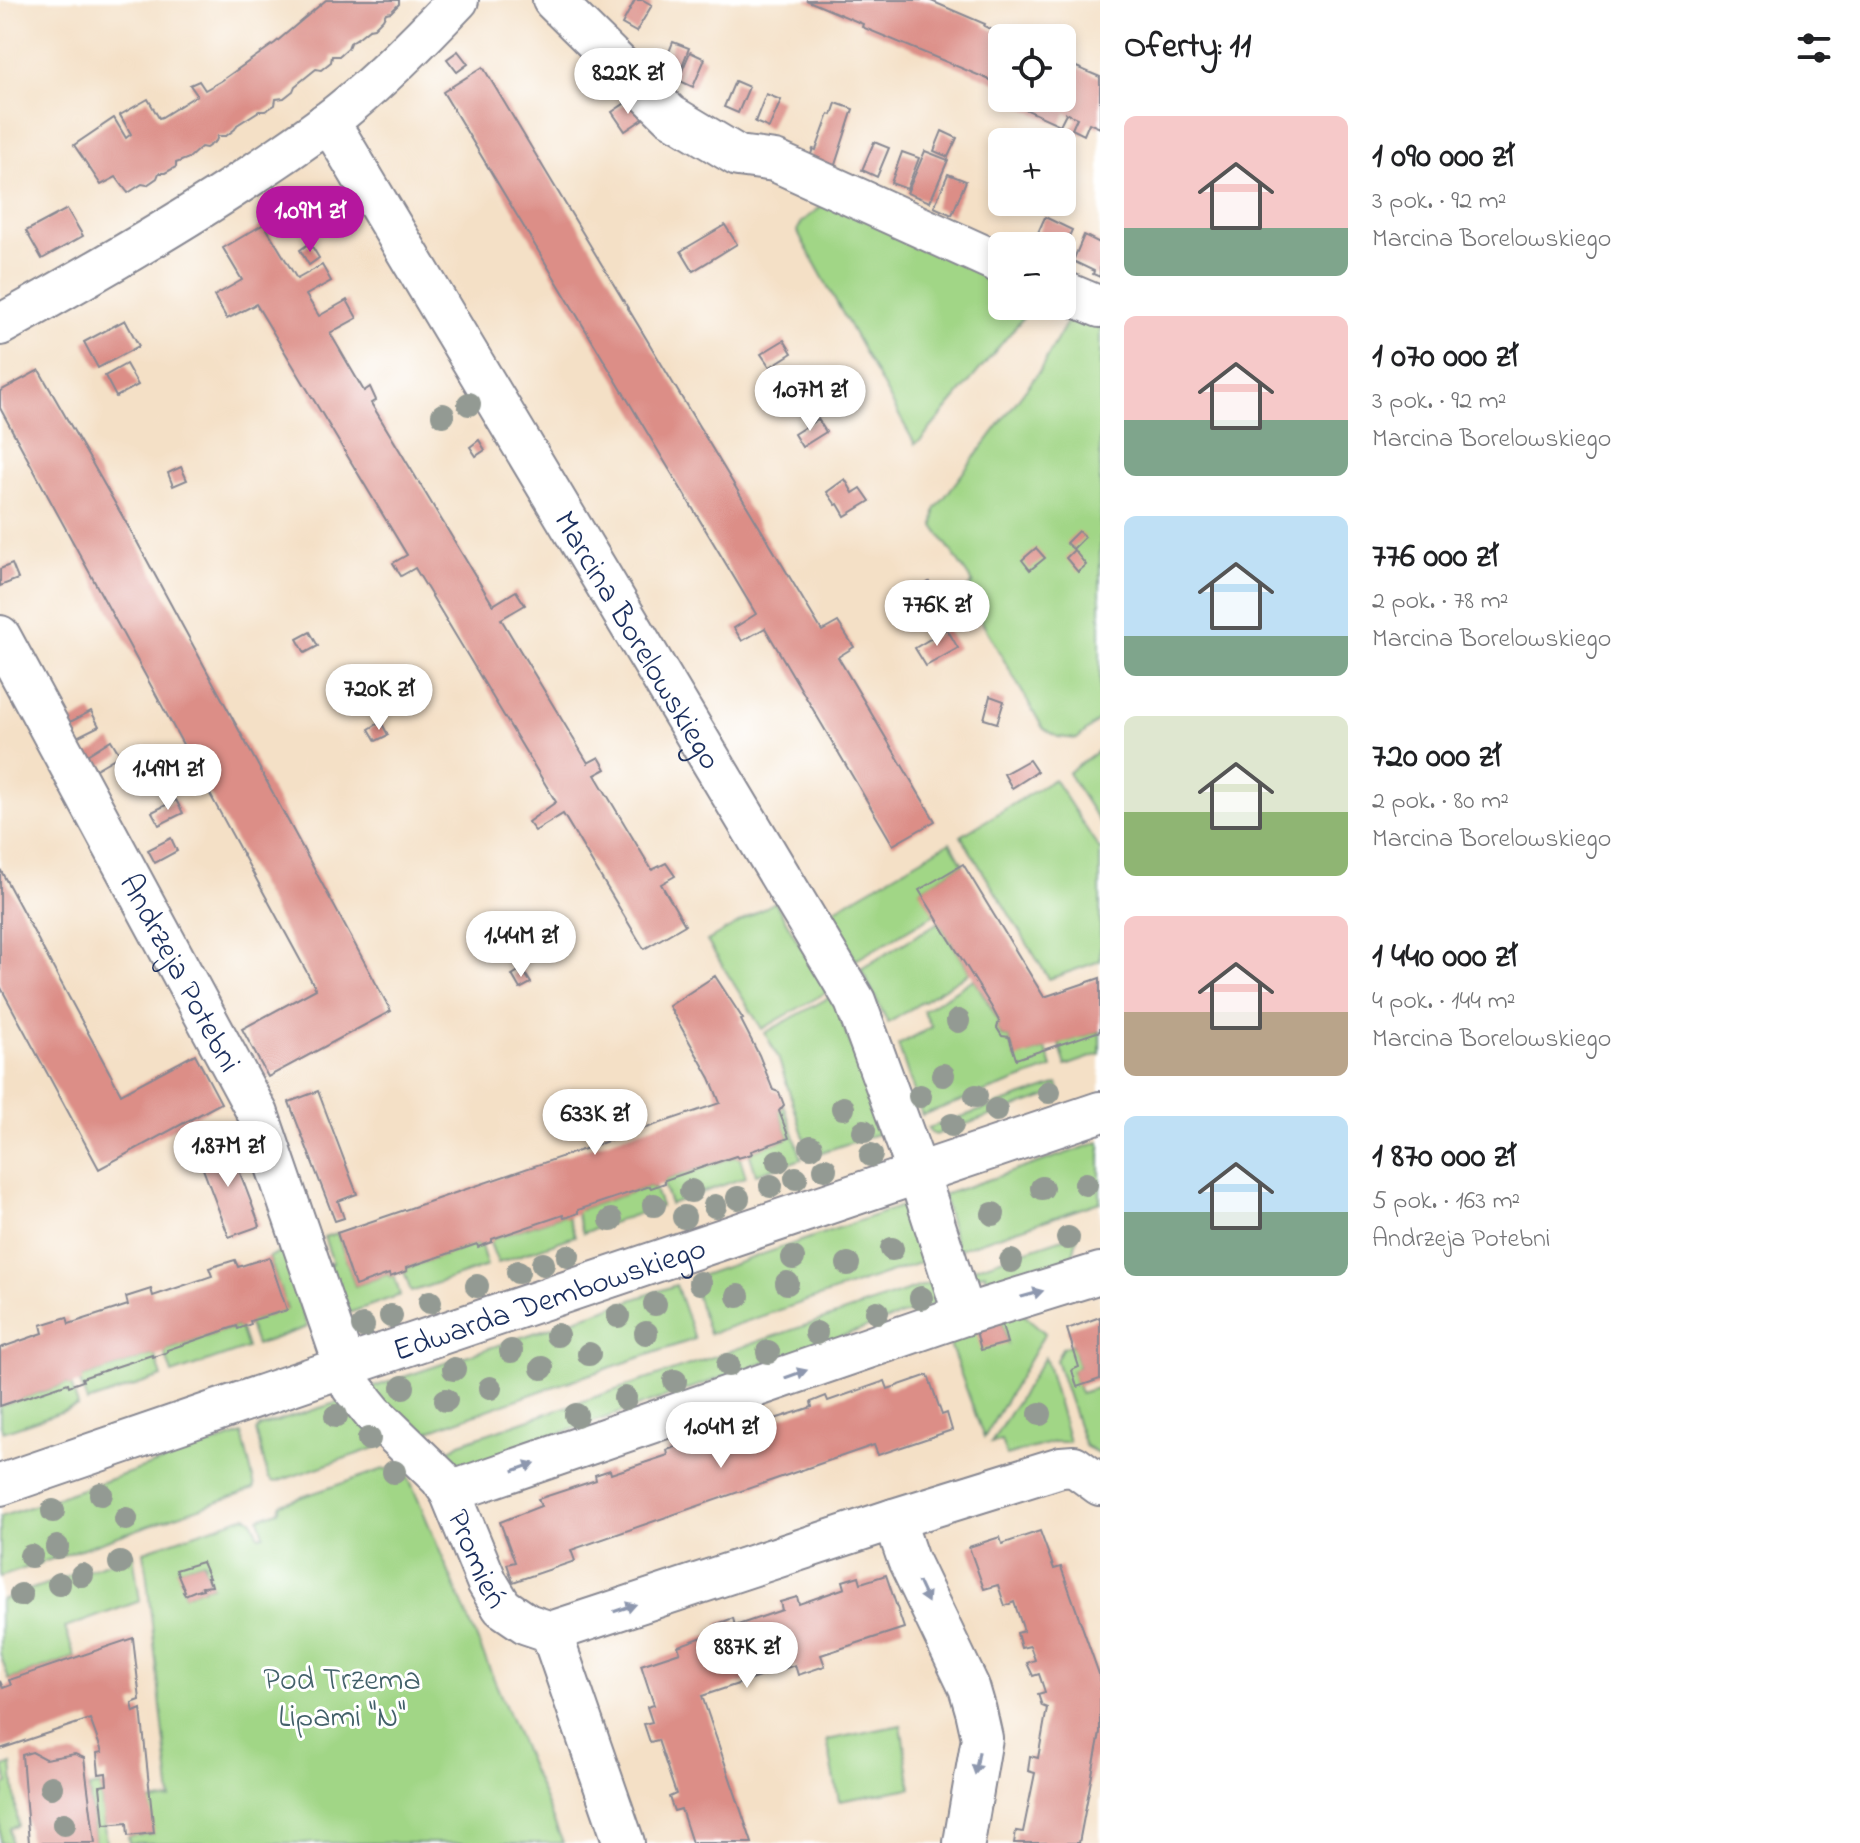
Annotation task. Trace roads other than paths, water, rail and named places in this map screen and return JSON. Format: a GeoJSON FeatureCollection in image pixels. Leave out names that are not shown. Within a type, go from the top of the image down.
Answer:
{"type":"FeatureCollection","features":[{"type":"Feature","properties":{"kind":"street"},"geometry":{"type":"LineString","coordinates":[[0,325],[120,259],[219,197],[326,123],[416,45],[458,0]]}},
{"type":"Feature","properties":{"kind":"street"},"geometry":{"type":"LineString","coordinates":[[553,0],[670,115],[724,148],[738,156],[775,161],[988,258]]}},
{"type":"Feature","properties":{"kind":"street","name":"Marcina Borelowskiego"},"geometry":{"type":"LineString","coordinates":[[326,123],[340,140],[855,1001],[918,1173],[964,1315]]}},
{"type":"Feature","properties":{"kind":"street"},"geometry":{"type":"LineString","coordinates":[[1076,297],[1100,307]]}},
{"type":"Feature","properties":{"kind":"street","name":"Andrzeja Potebni"},"geometry":{"type":"LineString","coordinates":[[0,636],[258,1114],[344,1367]]}},
{"type":"Feature","properties":{"kind":"street","name":"Edwarda Dembowskiego"},"geometry":{"type":"LineString","coordinates":[[0,1485],[1100,1112]]}},
{"type":"Feature","properties":{"kind":"street"},"geometry":{"type":"LineString","coordinates":[[450,1492],[964,1315],[1100,1273]]}},
{"type":"Feature","properties":{"kind":"street","name":"Promień"},"geometry":{"type":"LineString","coordinates":[[344,1367],[352,1387],[373,1413],[440,1478],[450,1492],[487,1582],[502,1607],[527,1624],[551,1632]]}},
{"type":"Feature","properties":{"kind":"street"},"geometry":{"type":"LineString","coordinates":[[624,1843],[551,1632],[1061,1467],[1074,1466],[1100,1485]]}},
{"type":"Feature","properties":{"kind":"street"},"geometry":{"type":"LineString","coordinates":[[894,1519],[908,1560],[969,1687],[982,1738],[964,1843]]}},
{"type":"Feature","properties":{"kind":"park label","name":"Pod Trzema Lipami \"N\""},"geometry":{"type":"Point","coordinates":[342,1696]}}]}
